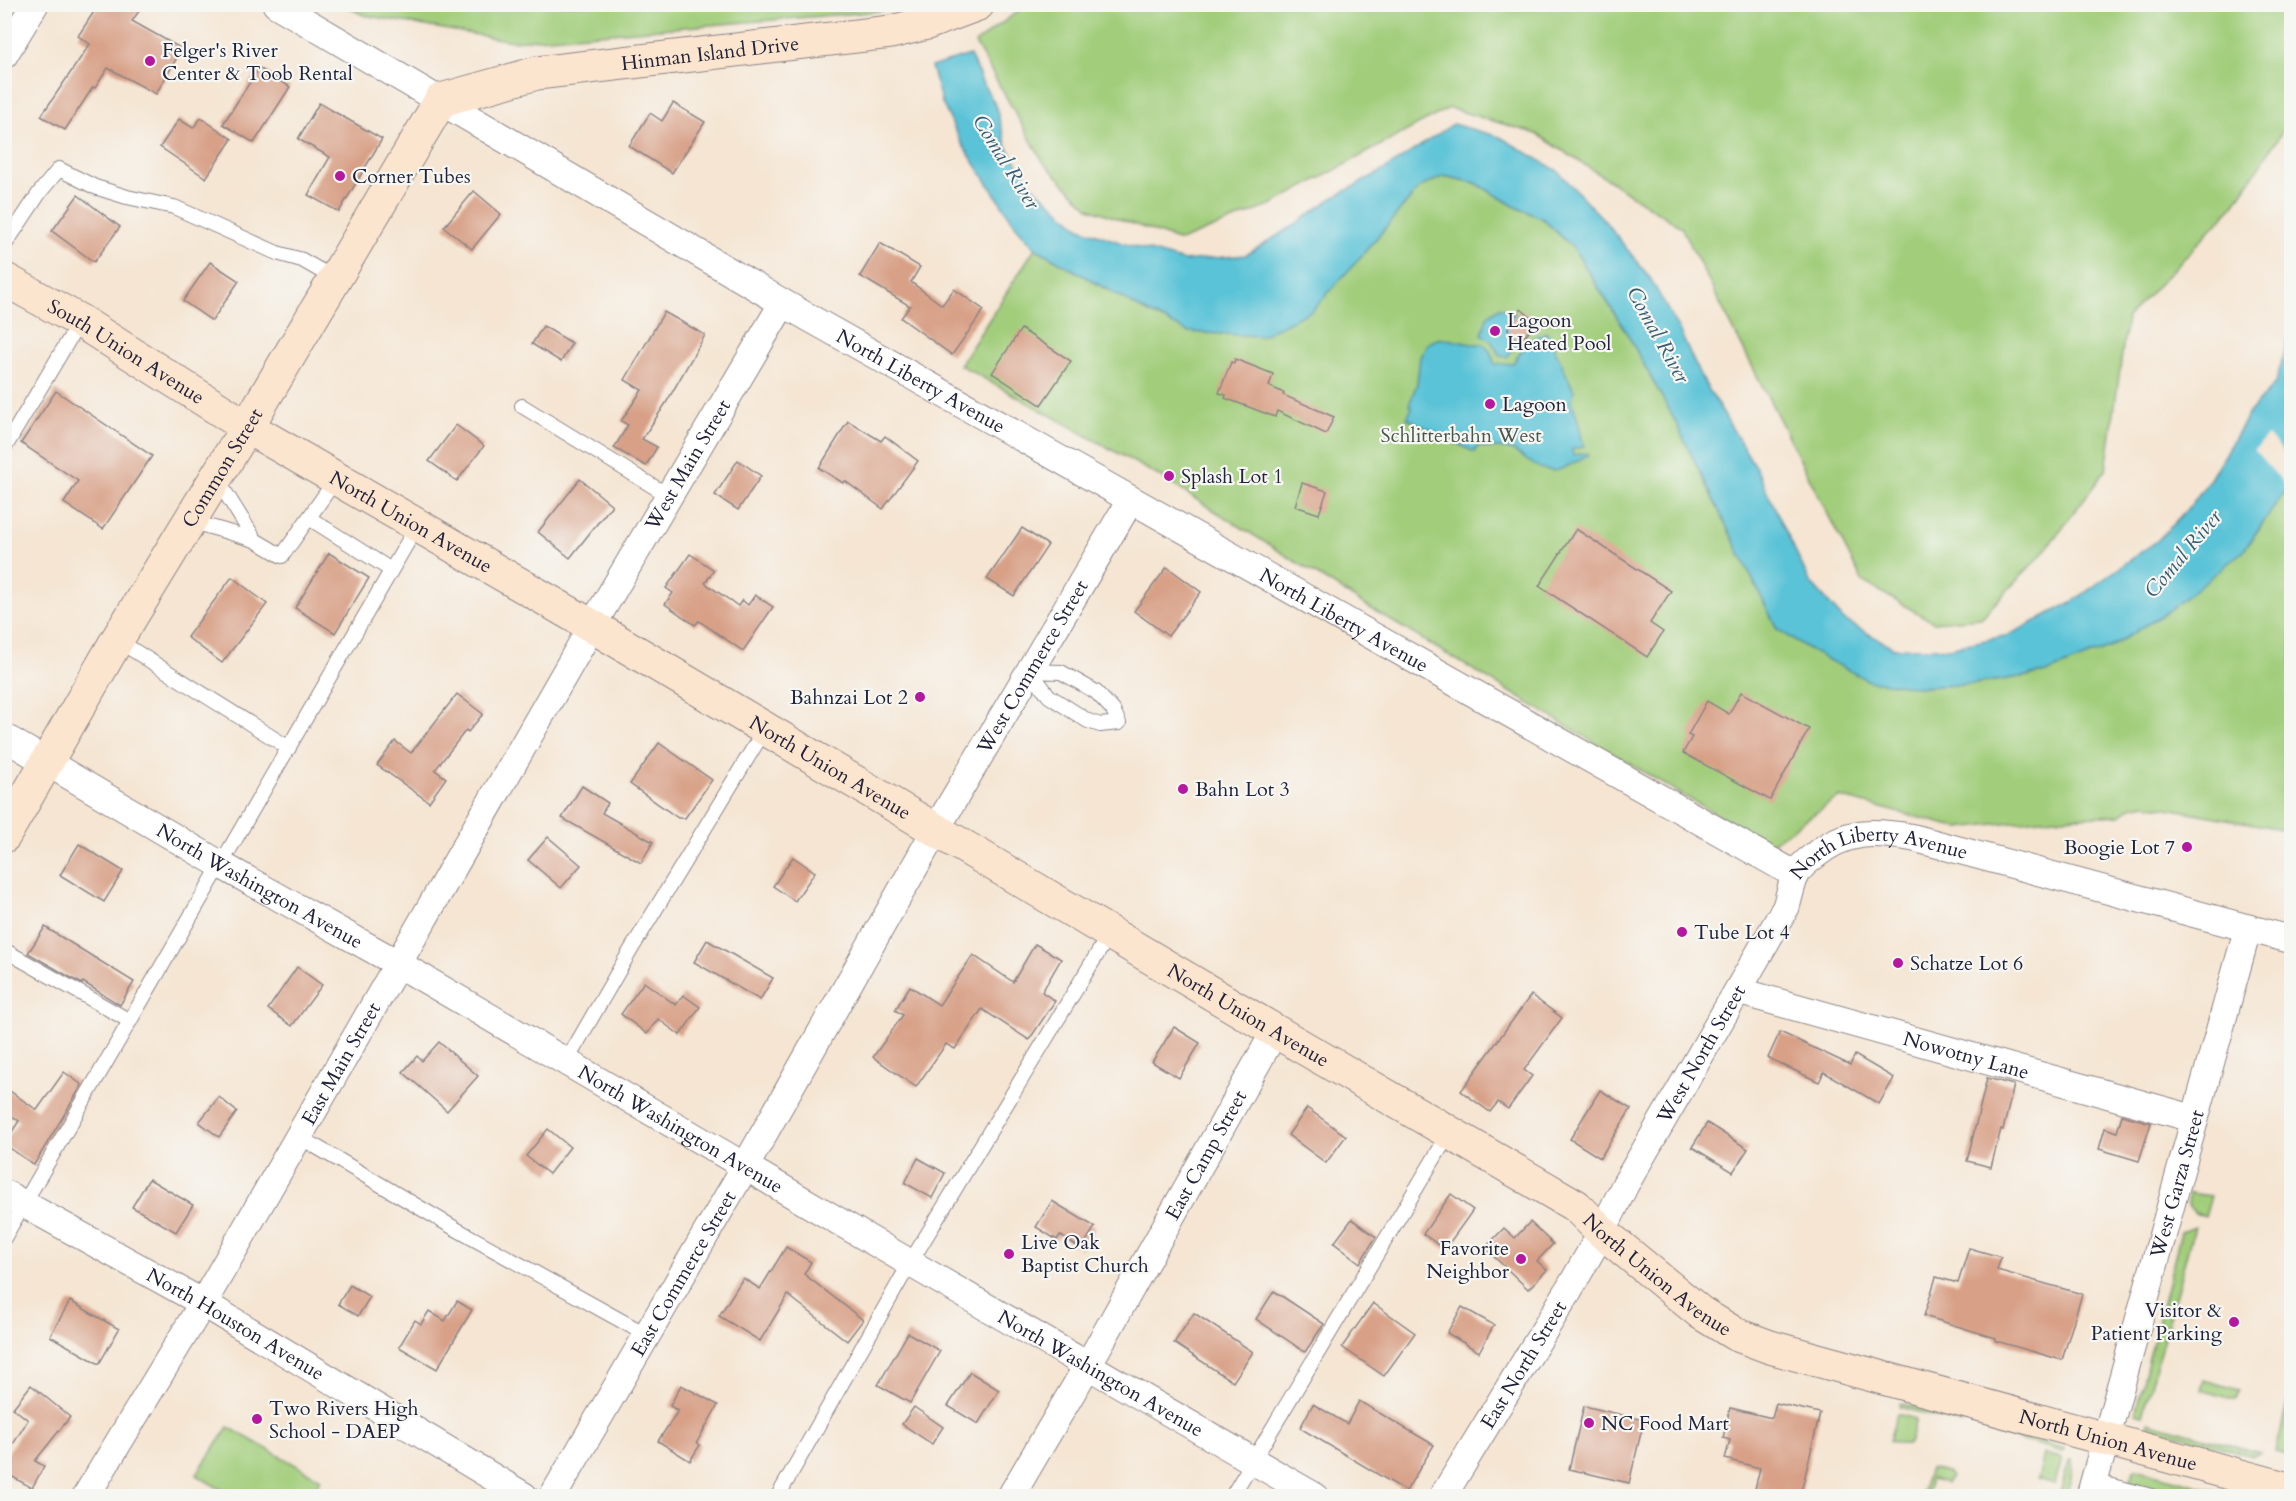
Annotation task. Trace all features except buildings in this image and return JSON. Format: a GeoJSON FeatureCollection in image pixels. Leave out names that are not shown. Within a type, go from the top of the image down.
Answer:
{"type":"FeatureCollection","features":[{"type":"Feature","properties":{"kind":"street"},"geometry":{"type":"LineString","coordinates":[[4,55],[35,4]]}},
{"type":"Feature","properties":{"kind":"street","name":"North Liberty Avenue"},"geometry":{"type":"LineString","coordinates":[[276,4],[783,303],[1796,875],[1816,854],[1849,835],[1888,833],[1914,838],[2292,940]]}},
{"type":"Feature","properties":{"kind":"street","name":"Hinman Island Drive"},"geometry":{"type":"LineString","coordinates":[[441,100],[537,73],[891,32],[927,23],[978,4]]}},
{"type":"Feature","properties":{"kind":"street","name":"Common Street"},"geometry":{"type":"LineString","coordinates":[[4,836],[117,640],[247,427],[441,100]]}},
{"type":"Feature","properties":{"kind":"street","name":"South Union Avenue"},"geometry":{"type":"LineString","coordinates":[[4,279],[80,321],[247,427]]}},
{"type":"Feature","properties":{"kind":"street","name":"West Main Street"},"geometry":{"type":"LineString","coordinates":[[592,626],[783,303]]}},
{"type":"Feature","properties":{"kind":"street","name":"North Union Avenue"},"geometry":{"type":"LineString","coordinates":[[247,427],[592,626],[935,831],[1576,1206],[1602,1232],[1701,1312],[1735,1334],[1770,1347],[2105,1439],[2268,1489]]}},
{"type":"Feature","properties":{"kind":"street","name":"West Commerce Street"},"geometry":{"type":"LineString","coordinates":[[935,831],[1130,501]]}},
{"type":"Feature","properties":{"kind":"street","name":"East Main Street"},"geometry":{"type":"LineString","coordinates":[[86,1497],[203,1303],[592,626]]}},
{"type":"Feature","properties":{"kind":"street","name":"North Washington Avenue"},"geometry":{"type":"LineString","coordinates":[[4,737],[221,865],[397,963],[1314,1497]]}},
{"type":"Feature","properties":{"kind":"street","name":"East Commerce Street"},"geometry":{"type":"LineString","coordinates":[[553,1497],[745,1167],[935,831]]}},
{"type":"Feature","properties":{"kind":"street","name":"West North Street"},"geometry":{"type":"LineString","coordinates":[[1602,1232],[1625,1185],[1786,907],[1796,875]]}},
{"type":"Feature","properties":{"kind":"street","name":"West Garza Street"},"geometry":{"type":"LineString","coordinates":[[2092,1489],[2248,928]]}},
{"type":"Feature","properties":{"kind":"street","name":"Nowotny Lane"},"geometry":{"type":"LineString","coordinates":[[1738,991],[2195,1119]]}},
{"type":"Feature","properties":{"kind":"street","name":"East Camp Street"},"geometry":{"type":"LineString","coordinates":[[1011,1497],[1088,1365],[1275,1031]]}},
{"type":"Feature","properties":{"kind":"street","name":"North Houston Avenue"},"geometry":{"type":"LineString","coordinates":[[14,1199],[203,1303],[524,1497]]}},
{"type":"Feature","properties":{"kind":"street","name":"East North Street"},"geometry":{"type":"LineString","coordinates":[[1443,1497],[1602,1232]]}},
{"type":"Feature","properties":{"kind":"lane"},"geometry":{"type":"LineString","coordinates":[[4,246],[40,192],[59,169],[94,187],[174,207],[277,253],[302,260],[335,279]]}},
{"type":"Feature","properties":{"kind":"lane"},"geometry":{"type":"LineString","coordinates":[[4,449],[80,321]]}},
{"type":"Feature","properties":{"kind":"lane"},"geometry":{"type":"LineString","coordinates":[[522,406],[669,496]]}},
{"type":"Feature","properties":{"kind":"lane"},"geometry":{"type":"LineString","coordinates":[[216,477],[255,540]]}},
{"type":"Feature","properties":{"kind":"lane"},"geometry":{"type":"LineString","coordinates":[[190,520],[255,540],[282,556],[336,479]]}},
{"type":"Feature","properties":{"kind":"lane"},"geometry":{"type":"LineString","coordinates":[[309,518],[391,570]]}},
{"type":"Feature","properties":{"kind":"lane"},"geometry":{"type":"LineString","coordinates":[[4,1238],[14,1199],[130,1021],[417,526]]}},
{"type":"Feature","properties":{"kind":"lane"},"geometry":{"type":"LineString","coordinates":[[117,640],[289,748]]}},
{"type":"Feature","properties":{"kind":"lane"},"geometry":{"type":"LineString","coordinates":[[1030,670],[1061,672],[1096,692],[1113,710],[1119,723],[1100,725],[1088,721],[1049,696],[1030,670]]}},
{"type":"Feature","properties":{"kind":"lane"},"geometry":{"type":"LineString","coordinates":[[566,1062],[629,953],[765,729]]}},
{"type":"Feature","properties":{"kind":"lane"},"geometry":{"type":"LineString","coordinates":[[778,1497],[910,1263],[1110,933]]}},
{"type":"Feature","properties":{"kind":"lane"},"geometry":{"type":"LineString","coordinates":[[4,950],[130,1021]]}},
{"type":"Feature","properties":{"kind":"lane"},"geometry":{"type":"LineString","coordinates":[[1232,1497],[1450,1132]]}},
{"type":"Feature","properties":{"kind":"lane"},"geometry":{"type":"LineString","coordinates":[[298,1136],[647,1335]]}},
{"type":"Feature","properties":{"kind":"lane"},"geometry":{"type":"LineString","coordinates":[[2092,1489],[2151,1497]]}},
{"type":"Feature","properties":{"kind":"green space"},"geometry":{"type":"Polygon","coordinates":[[[1028,4],[2291,5],[2291,118],[2234,205],[2127,318],[2106,470],[2043,553],[1981,618],[1933,622],[1862,581],[1681,227],[1537,134],[1449,108],[1269,206],[1180,241],[1089,208],[1044,163],[975,43],[1028,4]]]}},
{"type":"Feature","properties":{"kind":"green space"},"geometry":{"type":"Polygon","coordinates":[[[344,5],[921,5],[871,12],[512,41],[363,15],[344,5]]]}},
{"type":"Feature","properties":{"kind":"green space","name":"Schlitterbahn West"},"geometry":{"type":"Polygon","coordinates":[[[1444,176],[1476,183],[1514,206],[1543,219],[1574,249],[1625,330],[1674,419],[1777,629],[1921,687],[1974,684],[2046,673],[2243,551],[2291,483],[2291,826],[2281,829],[2146,804],[2131,807],[2120,815],[2039,819],[1959,828],[1839,797],[1770,844],[1684,796],[1365,605],[1159,476],[960,365],[1035,248],[1143,310],[1357,261],[1420,187],[1444,176]]]}},
{"type":"Feature","properties":{"kind":"green space"},"geometry":{"type":"Polygon","coordinates":[[[2189,1193],[2211,1196],[2205,1217],[2195,1213],[2188,1206],[2189,1193]]]}},
{"type":"Feature","properties":{"kind":"green space"},"geometry":{"type":"Polygon","coordinates":[[[2194,1227],[2143,1415],[2135,1413],[2181,1232],[2194,1227]]]}},
{"type":"Feature","properties":{"kind":"green space"},"geometry":{"type":"Polygon","coordinates":[[[2204,1380],[2239,1390],[2236,1400],[2201,1390],[2204,1380]]]}},
{"type":"Feature","properties":{"kind":"green space"},"geometry":{"type":"Polygon","coordinates":[[[2291,1387],[2291,1411],[2287,1427],[2291,1428],[2291,1456],[2276,1452],[2291,1387]]]}},
{"type":"Feature","properties":{"kind":"green space"},"geometry":{"type":"Polygon","coordinates":[[[1900,1403],[1960,1419],[1963,1424],[1899,1407],[1900,1403]]]}},
{"type":"Feature","properties":{"kind":"green space"},"geometry":{"type":"Polygon","coordinates":[[[1897,1414],[1916,1419],[1907,1445],[1889,1441],[1897,1414]]]}},
{"type":"Feature","properties":{"kind":"green space"},"geometry":{"type":"Polygon","coordinates":[[[2148,1422],[2260,1453],[2253,1456],[2147,1427],[2148,1422]]]}},
{"type":"Feature","properties":{"kind":"green space"},"geometry":{"type":"Polygon","coordinates":[[[228,1427],[321,1479],[310,1496],[232,1496],[196,1475],[228,1427]]]}},
{"type":"Feature","properties":{"kind":"green space"},"geometry":{"type":"Polygon","coordinates":[[[1996,1429],[2065,1448],[2064,1452],[1991,1432],[1996,1429]]]}},
{"type":"Feature","properties":{"kind":"green space"},"geometry":{"type":"Polygon","coordinates":[[[2044,1454],[2062,1458],[2055,1484],[2038,1479],[2044,1454]]]}},
{"type":"Feature","properties":{"kind":"green space"},"geometry":{"type":"Polygon","coordinates":[[[2069,1460],[2072,1460],[2073,1470],[2066,1496],[2059,1496],[2069,1460]]]}},
{"type":"Feature","properties":{"kind":"green space"},"geometry":{"type":"Polygon","coordinates":[[[1930,1469],[1948,1473],[1951,1477],[1946,1483],[1931,1479],[1926,1496],[1921,1496],[1930,1469]]]}},
{"type":"Feature","properties":{"kind":"green space"},"geometry":{"type":"Polygon","coordinates":[[[2135,1469],[2230,1496],[2182,1496],[2129,1482],[2135,1469]]]}},
{"type":"Feature","properties":{"kind":"water","name":"Comal River"},"geometry":{"type":"Polygon","coordinates":[[[970,55],[995,104],[1007,147],[1032,186],[1080,228],[1184,261],[1246,255],[1331,199],[1384,170],[1453,124],[1500,137],[1558,171],[1603,219],[1650,278],[1680,332],[1701,377],[1756,468],[1810,582],[1844,620],[1894,648],[1949,648],[2009,635],[2072,602],[2158,540],[2191,505],[2210,479],[2249,413],[2276,382],[2291,329],[2291,483],[2243,551],[2170,610],[2111,647],[2046,673],[1974,684],[1921,687],[1869,681],[1815,653],[1777,629],[1674,419],[1625,330],[1574,249],[1543,219],[1514,206],[1476,183],[1444,176],[1420,187],[1313,310],[1261,336],[1188,332],[1143,310],[1035,248],[1016,226],[962,144],[942,103],[931,67],[970,55]]]}},
{"type":"Feature","properties":{"kind":"water","name":"Lagoon Heated Pool"},"geometry":{"type":"Polygon","coordinates":[[[1499,308],[1508,309],[1516,315],[1509,329],[1511,335],[1519,342],[1507,357],[1500,356],[1491,341],[1482,335],[1487,317],[1499,308]]]}},
{"type":"Feature","properties":{"kind":"water","name":"Lagoon"},"geometry":{"type":"Polygon","coordinates":[[[1547,332],[1574,391],[1571,402],[1578,419],[1584,447],[1572,449],[1573,455],[1587,453],[1588,455],[1566,467],[1554,471],[1547,470],[1539,468],[1507,449],[1478,446],[1474,452],[1407,418],[1412,408],[1409,405],[1417,383],[1420,357],[1427,344],[1437,339],[1447,339],[1483,344],[1490,351],[1495,365],[1513,363],[1529,340],[1547,332]]]}},
{"type":"Feature","properties":{"kind":"pier"},"geometry":{"type":"Polygon","coordinates":[[[2268,435],[2291,460],[2291,483],[2288,488],[2254,450],[2268,435]]]}},
{"type":"Feature","properties":{"kind":"place","name":"Felger's River Center & Toob Rental"},"geometry":{"type":"Point","coordinates":[150,61]}},
{"type":"Feature","properties":{"kind":"place","name":"Corner Tubes"},"geometry":{"type":"Point","coordinates":[340,176]}},
{"type":"Feature","properties":{"kind":"place","name":"Lagoon Heated Pool"},"geometry":{"type":"Point","coordinates":[1495,331]}},
{"type":"Feature","properties":{"kind":"place","name":"Lagoon"},"geometry":{"type":"Point","coordinates":[1490,404]}},
{"type":"Feature","properties":{"kind":"place","name":"Splash Lot 1"},"geometry":{"type":"Point","coordinates":[1169,476]}},
{"type":"Feature","properties":{"kind":"place","name":"Bahnzai Lot 2"},"geometry":{"type":"Point","coordinates":[920,697]}},
{"type":"Feature","properties":{"kind":"place","name":"Bahn Lot 3"},"geometry":{"type":"Point","coordinates":[1183,789]}},
{"type":"Feature","properties":{"kind":"place","name":"Boogie Lot 7"},"geometry":{"type":"Point","coordinates":[2187,847]}},
{"type":"Feature","properties":{"kind":"place","name":"Tube Lot 4"},"geometry":{"type":"Point","coordinates":[1682,932]}},
{"type":"Feature","properties":{"kind":"place","name":"Schatze Lot 6"},"geometry":{"type":"Point","coordinates":[1898,963]}},
{"type":"Feature","properties":{"kind":"place","name":"Live Oak Baptist Church"},"geometry":{"type":"Point","coordinates":[1009,1254]}},
{"type":"Feature","properties":{"kind":"place","name":"Favorite Neighbor"},"geometry":{"type":"Point","coordinates":[1521,1259]}},
{"type":"Feature","properties":{"kind":"place","name":"Visitor & Patient Parking"},"geometry":{"type":"Point","coordinates":[2234,1322]}},
{"type":"Feature","properties":{"kind":"place","name":"Two Rivers High School - DAEP"},"geometry":{"type":"Point","coordinates":[257,1419]}},
{"type":"Feature","properties":{"kind":"place","name":"NC Food Mart"},"geometry":{"type":"Point","coordinates":[1589,1423]}}]}
